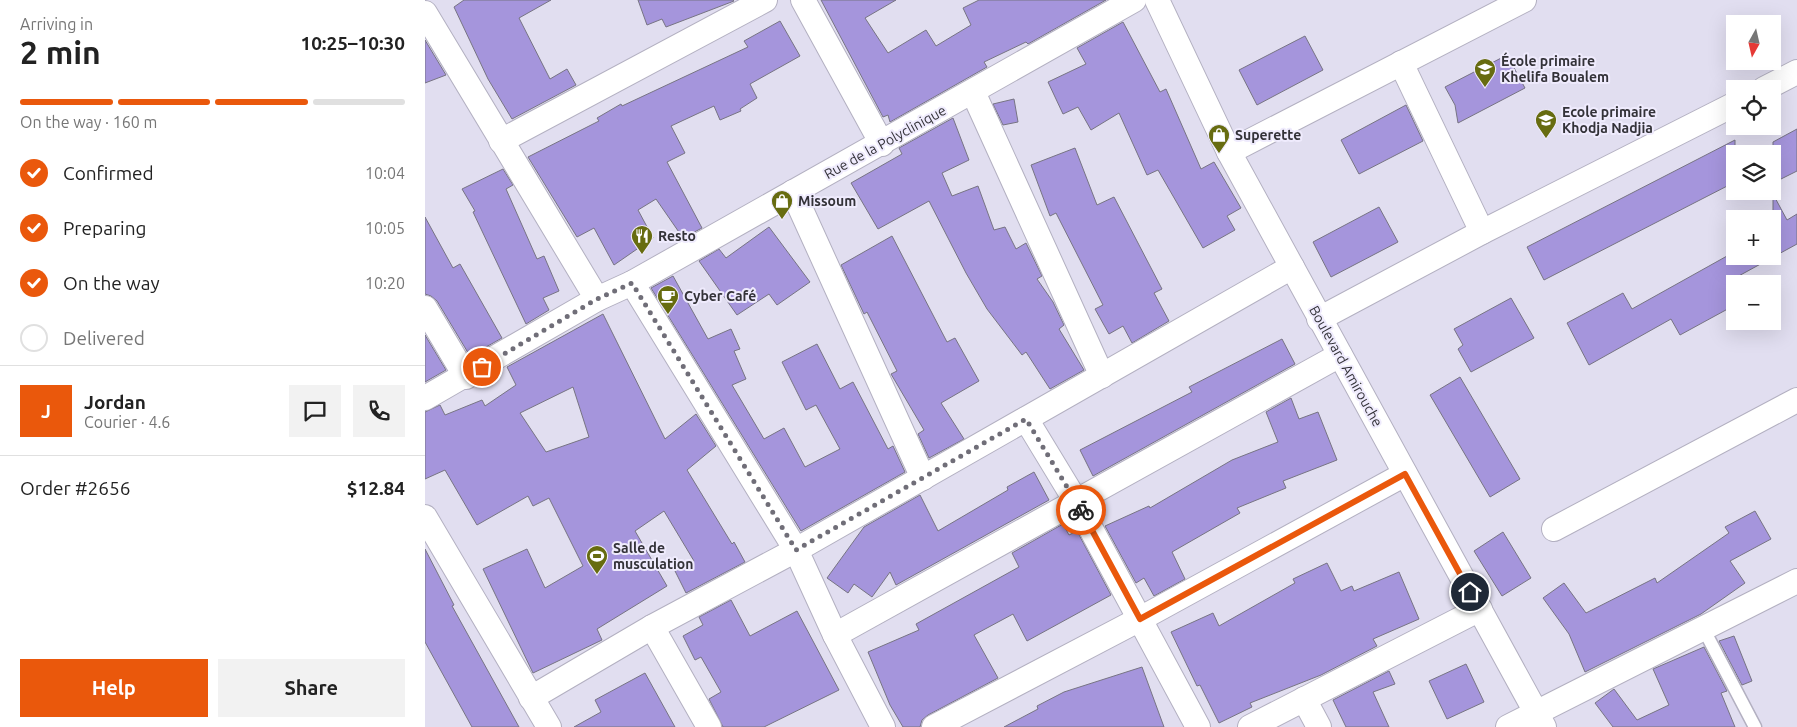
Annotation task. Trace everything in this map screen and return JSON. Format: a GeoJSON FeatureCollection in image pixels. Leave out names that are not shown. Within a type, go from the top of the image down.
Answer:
{"type":"FeatureCollection","features":[{"type":"Feature","properties":{"kind":"street"},"geometry":{"type":"LineString","coordinates":[[501,141],[765,0]]}},
{"type":"Feature","properties":{"kind":"street"},"geometry":{"type":"LineString","coordinates":[[803,0],[882,144]]}},
{"type":"Feature","properties":{"kind":"street","name":"Rue de la Polyclinique"},"geometry":{"type":"LineString","coordinates":[[425,398],[465,377],[597,299],[632,283],[882,144],[1134,0]]}},
{"type":"Feature","properties":{"kind":"street","name":"Boulevard Amirouche"},"geometry":{"type":"LineString","coordinates":[[1157,0],[1229,152],[1540,720]]}},
{"type":"Feature","properties":{"kind":"street"},"geometry":{"type":"LineString","coordinates":[[1229,152],[1524,0]]}},
{"type":"Feature","properties":{"kind":"street"},"geometry":{"type":"LineString","coordinates":[[425,13],[597,299]]}},
{"type":"Feature","properties":{"kind":"street"},"geometry":{"type":"LineString","coordinates":[[1401,63],[1482,232]]}},
{"type":"Feature","properties":{"kind":"street"},"geometry":{"type":"LineString","coordinates":[[1781,80],[1797,72]]}},
{"type":"Feature","properties":{"kind":"street"},"geometry":{"type":"LineString","coordinates":[[973,92],[1102,376]]}},
{"type":"Feature","properties":{"kind":"street"},"geometry":{"type":"LineString","coordinates":[[1319,319],[1482,232],[1726,109]]}},
{"type":"Feature","properties":{"kind":"street"},"geometry":{"type":"LineString","coordinates":[[793,192],[923,478]]}},
{"type":"Feature","properties":{"kind":"street"},"geometry":{"type":"LineString","coordinates":[[531,698],[652,627],[796,550],[1292,267]]}},
{"type":"Feature","properties":{"kind":"street"},"geometry":{"type":"LineString","coordinates":[[632,283],[796,550],[835,635],[883,727]]}},
{"type":"Feature","properties":{"kind":"street"},"geometry":{"type":"LineString","coordinates":[[425,308],[465,377]]}},
{"type":"Feature","properties":{"kind":"street"},"geometry":{"type":"LineString","coordinates":[[835,635],[1077,503],[1340,355]]}},
{"type":"Feature","properties":{"kind":"street"},"geometry":{"type":"LineString","coordinates":[[1554,529],[1797,400]]}},
{"type":"Feature","properties":{"kind":"street"},"geometry":{"type":"LineString","coordinates":[[1026,419],[1077,503],[1198,727]]}},
{"type":"Feature","properties":{"kind":"street"},"geometry":{"type":"LineString","coordinates":[[934,727],[1140,619],[1405,474]]}},
{"type":"Feature","properties":{"kind":"street"},"geometry":{"type":"LineString","coordinates":[[425,517],[549,727]]}},
{"type":"Feature","properties":{"kind":"street"},"geometry":{"type":"LineString","coordinates":[[1508,727],[1540,720],[1703,628],[1797,580]]}},
{"type":"Feature","properties":{"kind":"street"},"geometry":{"type":"LineString","coordinates":[[1250,727],[1480,609]]}},
{"type":"Feature","properties":{"kind":"street"},"geometry":{"type":"LineString","coordinates":[[652,627],[709,727]]}},
{"type":"Feature","properties":{"kind":"street"},"geometry":{"type":"LineString","coordinates":[[1304,699],[1319,727]]}},
{"type":"Feature","properties":{"kind":"lane"},"geometry":{"type":"LineString","coordinates":[[1703,628],[1755,727]]}},
{"type":"Feature","properties":{"kind":"building"},"geometry":{"type":"Polygon","coordinates":[[[464,0],[551,0],[519,18],[550,79],[567,69],[576,85],[512,119],[488,79],[454,7],[464,0]]]}},
{"type":"Feature","properties":{"kind":"building"},"geometry":{"type":"Polygon","coordinates":[[[638,0],[734,1],[666,27],[662,19],[647,25],[638,0]]]}},
{"type":"Feature","properties":{"kind":"building"},"geometry":{"type":"Polygon","coordinates":[[[821,0],[896,0],[865,18],[888,53],[926,30],[936,46],[971,25],[963,8],[979,0],[1106,0],[1028,44],[1026,42],[984,62],[987,67],[890,122],[888,115],[883,117],[821,0]]]}},
{"type":"Feature","properties":{"kind":"building"},"geometry":{"type":"Polygon","coordinates":[[[780,21],[800,56],[750,84],[757,98],[740,109],[741,111],[720,120],[714,106],[671,126],[685,153],[667,162],[702,228],[683,238],[656,199],[638,210],[653,238],[614,265],[594,228],[577,237],[528,157],[599,121],[597,118],[621,104],[622,106],[748,47],[744,41],[780,21]]]}},
{"type":"Feature","properties":{"kind":"building"},"geometry":{"type":"Polygon","coordinates":[[[1123,22],[1160,92],[1166,89],[1201,169],[1214,162],[1241,208],[1227,216],[1235,230],[1203,248],[1158,170],[1147,175],[1119,113],[1091,130],[1078,107],[1063,114],[1048,82],[1086,64],[1077,48],[1123,22]]]}},
{"type":"Feature","properties":{"kind":"building"},"geometry":{"type":"Polygon","coordinates":[[[1305,36],[1323,70],[1257,105],[1239,70],[1305,36]]]}},
{"type":"Feature","properties":{"kind":"building"},"geometry":{"type":"Polygon","coordinates":[[[425,40],[446,75],[425,83],[425,40]]]}},
{"type":"Feature","properties":{"kind":"building","name":"École primaire Khelifa Boualem"},"geometry":{"type":"Polygon","coordinates":[[[1507,55],[1525,88],[1458,123],[1455,105],[1445,87],[1507,55]]]}},
{"type":"Feature","properties":{"kind":"building"},"geometry":{"type":"Polygon","coordinates":[[[1014,99],[1018,122],[1003,125],[993,104],[1014,99]]]}},
{"type":"Feature","properties":{"kind":"building"},"geometry":{"type":"Polygon","coordinates":[[[1406,105],[1423,141],[1359,174],[1341,140],[1406,105]]]}},
{"type":"Feature","properties":{"kind":"building"},"geometry":{"type":"Polygon","coordinates":[[[953,118],[969,160],[942,173],[952,196],[978,186],[994,230],[1005,227],[1016,249],[1026,243],[1042,276],[1037,279],[1053,302],[1064,325],[1059,329],[1084,370],[1050,389],[1026,352],[1022,355],[987,309],[929,201],[878,229],[851,183],[902,154],[899,148],[953,118]]]}},
{"type":"Feature","properties":{"kind":"building"},"geometry":{"type":"Polygon","coordinates":[[[1797,129],[1797,171],[1781,179],[1781,145],[1773,145],[1773,142],[1797,129]]]}},
{"type":"Feature","properties":{"kind":"building"},"geometry":{"type":"Polygon","coordinates":[[[1735,140],[1735,145],[1726,145],[1726,187],[1544,280],[1527,247],[1735,140]]]}},
{"type":"Feature","properties":{"kind":"building"},"geometry":{"type":"Polygon","coordinates":[[[1075,148],[1097,205],[1114,197],[1162,289],[1154,293],[1169,321],[1132,343],[1123,326],[1109,334],[1095,309],[1103,305],[1056,213],[1050,216],[1031,165],[1075,148]]]}},
{"type":"Feature","properties":{"kind":"building"},"geometry":{"type":"Polygon","coordinates":[[[503,169],[513,185],[506,189],[537,259],[544,256],[559,291],[543,298],[549,310],[526,324],[473,212],[475,211],[462,189],[503,169]]]}},
{"type":"Feature","properties":{"kind":"building"},"geometry":{"type":"Polygon","coordinates":[[[1773,200],[1776,200],[1787,220],[1797,214],[1797,244],[1781,253],[1781,210],[1773,210],[1773,200]]]}},
{"type":"Feature","properties":{"kind":"building"},"geometry":{"type":"Polygon","coordinates":[[[1379,207],[1398,242],[1331,277],[1313,242],[1379,207]]]}},
{"type":"Feature","properties":{"kind":"building"},"geometry":{"type":"Polygon","coordinates":[[[425,217],[453,268],[460,264],[502,338],[470,356],[437,301],[425,294],[425,217]]]}},
{"type":"Feature","properties":{"kind":"building"},"geometry":{"type":"Polygon","coordinates":[[[769,227],[810,282],[777,305],[769,294],[737,315],[699,261],[719,249],[726,258],[769,227]]]}},
{"type":"Feature","properties":{"kind":"building"},"geometry":{"type":"Polygon","coordinates":[[[892,236],[947,342],[955,338],[979,381],[941,403],[964,439],[929,458],[918,434],[924,430],[891,374],[897,371],[867,312],[864,314],[841,265],[892,236]]]}},
{"type":"Feature","properties":{"kind":"building"},"geometry":{"type":"Polygon","coordinates":[[[1726,257],[1726,265],[1759,265],[1740,275],[1726,275],[1726,310],[1680,335],[1671,319],[1589,365],[1567,323],[1623,293],[1632,309],[1726,257]]]}},
{"type":"Feature","properties":{"kind":"building"},"geometry":{"type":"Polygon","coordinates":[[[673,276],[708,339],[731,329],[740,349],[734,351],[746,379],[732,385],[764,439],[784,428],[805,467],[840,449],[816,405],[806,410],[782,362],[817,344],[840,389],[853,382],[888,449],[893,446],[905,472],[801,531],[651,288],[673,276]]]}},
{"type":"Feature","properties":{"kind":"building"},"geometry":{"type":"Polygon","coordinates":[[[1511,298],[1534,338],[1471,372],[1458,349],[1463,345],[1454,329],[1511,298]]]}},
{"type":"Feature","properties":{"kind":"building"},"geometry":{"type":"Polygon","coordinates":[[[603,314],[665,439],[696,414],[716,446],[687,470],[745,562],[686,593],[675,571],[694,561],[664,511],[635,531],[667,586],[597,629],[602,640],[533,673],[483,569],[527,549],[545,588],[583,566],[549,498],[533,506],[528,496],[477,525],[445,470],[425,479],[425,412],[440,405],[445,415],[482,400],[485,406],[516,385],[507,367],[603,314]],[[573,387],[520,413],[546,452],[589,437],[573,387]]]}},
{"type":"Feature","properties":{"kind":"building"},"geometry":{"type":"Polygon","coordinates":[[[425,335],[446,370],[425,382],[425,335]]]}},
{"type":"Feature","properties":{"kind":"building"},"geometry":{"type":"Polygon","coordinates":[[[1282,339],[1295,364],[1093,476],[1080,450],[1192,392],[1189,387],[1282,339]]]}},
{"type":"Feature","properties":{"kind":"building"},"geometry":{"type":"Polygon","coordinates":[[[1460,377],[1520,479],[1490,497],[1430,395],[1460,377]]]}},
{"type":"Feature","properties":{"kind":"building"},"geometry":{"type":"Polygon","coordinates":[[[1291,398],[1299,419],[1318,412],[1337,460],[1283,481],[1286,488],[1237,508],[1240,513],[1172,552],[1185,579],[1154,596],[1144,578],[1136,583],[1105,526],[1149,506],[1150,508],[1232,460],[1278,442],[1266,412],[1291,398]]]}},
{"type":"Feature","properties":{"kind":"building"},"geometry":{"type":"Polygon","coordinates":[[[1034,472],[1049,500],[896,585],[890,572],[872,597],[854,584],[848,593],[827,578],[864,527],[920,495],[938,531],[1008,490],[1007,487],[1034,472]]]}},
{"type":"Feature","properties":{"kind":"building"},"geometry":{"type":"Polygon","coordinates":[[[1755,511],[1771,539],[1730,561],[1745,583],[1701,614],[1585,672],[1569,634],[1543,598],[1564,583],[1586,613],[1655,578],[1657,583],[1729,533],[1725,527],[1755,511]]]}},
{"type":"Feature","properties":{"kind":"building"},"geometry":{"type":"Polygon","coordinates":[[[1063,524],[1069,535],[1077,531],[1111,595],[1027,641],[1013,614],[974,635],[998,678],[928,715],[922,720],[920,727],[903,727],[890,705],[868,652],[919,630],[916,624],[1019,567],[1012,553],[1063,524]]]}},
{"type":"Feature","properties":{"kind":"building"},"geometry":{"type":"Polygon","coordinates":[[[1503,532],[1531,578],[1502,596],[1474,551],[1503,532]]]}},
{"type":"Feature","properties":{"kind":"building"},"geometry":{"type":"Polygon","coordinates":[[[425,549],[454,605],[452,606],[519,727],[472,727],[425,642],[425,549]]]}},
{"type":"Feature","properties":{"kind":"building"},"geometry":{"type":"Polygon","coordinates":[[[1327,563],[1341,591],[1352,586],[1354,591],[1399,572],[1419,619],[1373,639],[1377,646],[1321,675],[1250,703],[1252,707],[1219,723],[1200,685],[1197,686],[1171,632],[1213,613],[1219,626],[1295,583],[1293,579],[1327,563]]]}},
{"type":"Feature","properties":{"kind":"building"},"geometry":{"type":"Polygon","coordinates":[[[731,600],[750,636],[797,611],[839,690],[764,727],[723,727],[709,699],[721,692],[701,657],[695,660],[683,636],[703,625],[699,617],[731,600]]]}},
{"type":"Feature","properties":{"kind":"building"},"geometry":{"type":"Polygon","coordinates":[[[1734,636],[1752,681],[1742,685],[1719,641],[1734,636]]]}},
{"type":"Feature","properties":{"kind":"building"},"geometry":{"type":"Polygon","coordinates":[[[1704,647],[1727,691],[1721,693],[1735,727],[1613,727],[1595,703],[1614,689],[1637,720],[1669,705],[1653,669],[1704,647]]]}},
{"type":"Feature","properties":{"kind":"building"},"geometry":{"type":"Polygon","coordinates":[[[1466,664],[1484,702],[1447,719],[1429,681],[1466,664]]]}},
{"type":"Feature","properties":{"kind":"building"},"geometry":{"type":"Polygon","coordinates":[[[1142,667],[1164,727],[1004,727],[1038,709],[1037,706],[1064,692],[1142,667]]]}},
{"type":"Feature","properties":{"kind":"building"},"geometry":{"type":"Polygon","coordinates":[[[1389,671],[1395,684],[1373,692],[1389,727],[1346,727],[1333,700],[1389,671]]]}},
{"type":"Feature","properties":{"kind":"building"},"geometry":{"type":"Polygon","coordinates":[[[645,673],[675,727],[574,727],[601,712],[595,700],[645,673]]]}},
{"type":"Feature","properties":{"kind":"way so far"},"geometry":{"type":"LineString","coordinates":[[482,367],[597,299],[632,283],[796,550],[1026,419],[1081,510]]}},
{"type":"Feature","properties":{"kind":"place","name":"École primaire Khelifa Boualem"},"geometry":{"type":"Point","coordinates":[1485,88]}},
{"type":"Feature","properties":{"kind":"place","name":"Ecole primaire Khodja Nadjia"},"geometry":{"type":"Point","coordinates":[1546,139]}},
{"type":"Feature","properties":{"kind":"place","name":"Superette"},"geometry":{"type":"Point","coordinates":[1219,154]}},
{"type":"Feature","properties":{"kind":"place","name":"Missoum"},"geometry":{"type":"Point","coordinates":[782,220]}},
{"type":"Feature","properties":{"kind":"place","name":"Resto"},"geometry":{"type":"Point","coordinates":[642,255]}},
{"type":"Feature","properties":{"kind":"place","name":"Cyber Café"},"geometry":{"type":"Point","coordinates":[668,315]}},
{"type":"Feature","properties":{"kind":"place","name":"Salle de musculation"},"geometry":{"type":"Point","coordinates":[597,575]}},
{"type":"Feature","properties":{"kind":"route"},"geometry":{"type":"LineString","coordinates":[[1081,510],[1140,619],[1405,474],[1470,592]]}}]}
